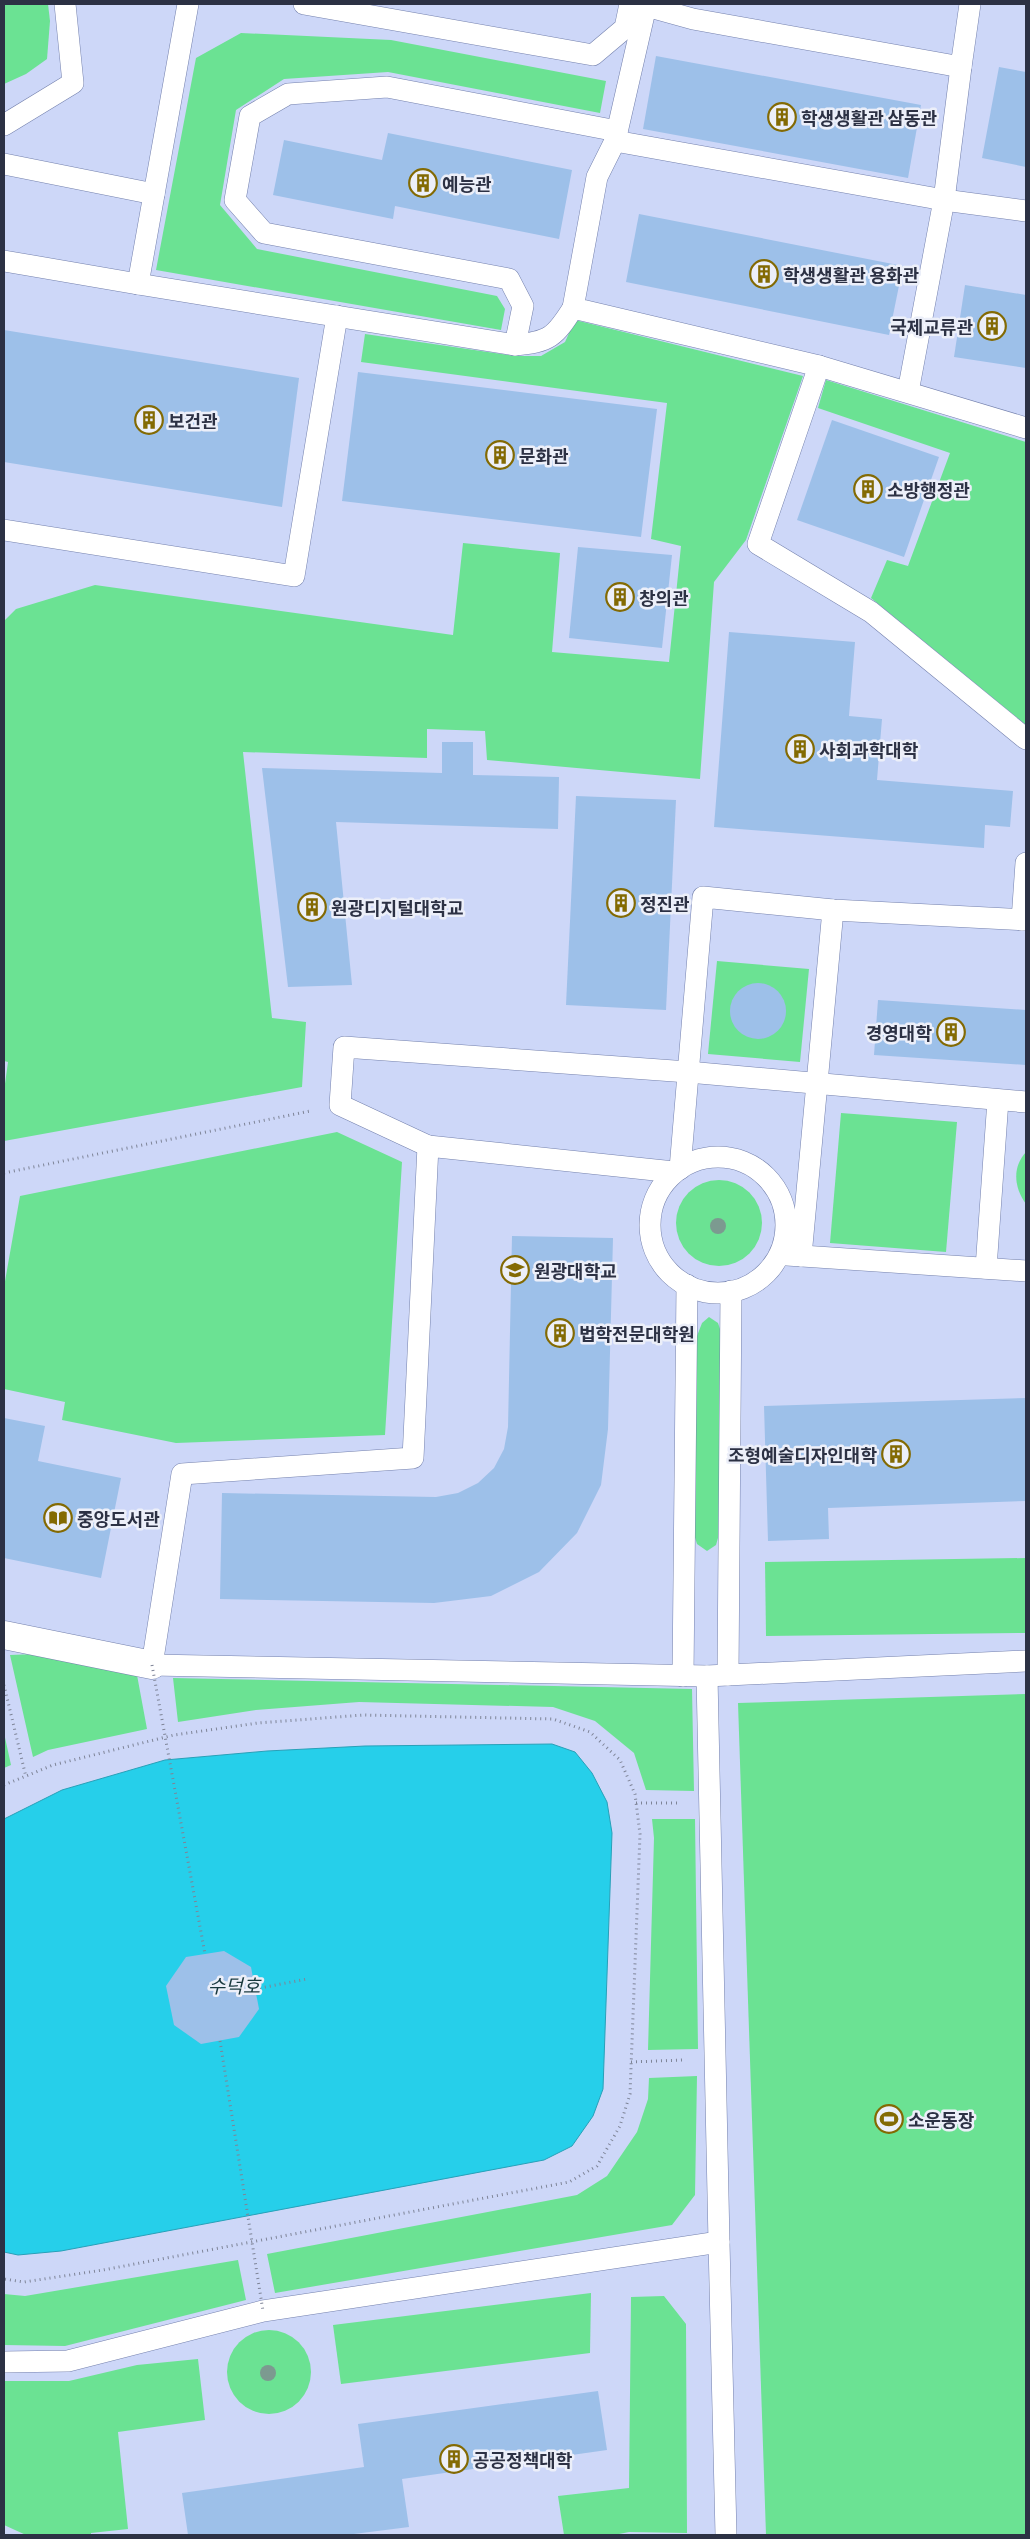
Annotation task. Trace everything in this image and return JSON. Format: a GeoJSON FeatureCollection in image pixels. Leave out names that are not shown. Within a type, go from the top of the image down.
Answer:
{"type":"FeatureCollection","features":[{"type":"Feature","properties":{"kind":"street"},"geometry":{"type":"LineString","coordinates":[[4,1635],[152,1665]]}},
{"type":"Feature","properties":{"kind":"lane"},"geometry":{"type":"LineString","coordinates":[[4,125],[74,83],[65,4]]}},
{"type":"Feature","properties":{"kind":"lane"},"geometry":{"type":"LineString","coordinates":[[138,284],[188,4]]}},
{"type":"Feature","properties":{"kind":"lane"},"geometry":{"type":"LineString","coordinates":[[304,4],[593,56],[625,28],[630,4]]}},
{"type":"Feature","properties":{"kind":"lane"},"geometry":{"type":"LineString","coordinates":[[908,392],[944,200],[970,4]]}},
{"type":"Feature","properties":{"kind":"lane"},"geometry":{"type":"LineString","coordinates":[[4,261],[515,345],[538,343],[558,331],[573,308],[597,177],[616,136],[646,6],[695,12],[961,67]]}},
{"type":"Feature","properties":{"kind":"lane"},"geometry":{"type":"LineString","coordinates":[[515,345],[523,306],[509,279],[264,233],[235,200],[250,116],[288,94],[387,87],[616,136],[944,200],[1026,211]]}},
{"type":"Feature","properties":{"kind":"lane"},"geometry":{"type":"LineString","coordinates":[[4,164],[154,194]]}},
{"type":"Feature","properties":{"kind":"lane"},"geometry":{"type":"LineString","coordinates":[[573,308],[819,366],[1026,428]]}},
{"type":"Feature","properties":{"kind":"lane"},"geometry":{"type":"LineString","coordinates":[[4,530],[294,576],[337,316]]}},
{"type":"Feature","properties":{"kind":"lane"},"geometry":{"type":"LineString","coordinates":[[819,366],[758,544],[871,612],[1026,739]]}},
{"type":"Feature","properties":{"kind":"lane"},"geometry":{"type":"LineString","coordinates":[[677,1170],[688,1072],[703,896],[833,910],[1024,920],[1026,863]]}},
{"type":"Feature","properties":{"kind":"lane"},"geometry":{"type":"LineString","coordinates":[[790,1255],[816,1084],[833,910]]}},
{"type":"Feature","properties":{"kind":"lane"},"geometry":{"type":"LineString","coordinates":[[677,1170],[428,1146],[340,1105],[344,1047],[688,1072],[1026,1102]]}},
{"type":"Feature","properties":{"kind":"lane"},"geometry":{"type":"LineString","coordinates":[[986,1268],[998,1100]]}},
{"type":"Feature","properties":{"kind":"lane"},"geometry":{"type":"LineString","coordinates":[[428,1146],[413,1458],[182,1474],[152,1665],[707,1676],[1026,1661]]}},
{"type":"Feature","properties":{"kind":"lane"},"geometry":{"type":"LineString","coordinates":[[790,1255],[784,1208],[775,1186],[758,1170],[737,1159],[714,1157],[693,1161],[677,1170],[660,1188],[651,1208],[649,1228],[653,1250],[664,1268],[687,1285],[700,1291],[724,1293],[746,1287],[790,1255],[1026,1271]]}},
{"type":"Feature","properties":{"kind":"lane"},"geometry":{"type":"LineString","coordinates":[[683,1676],[687,1285]]}},
{"type":"Feature","properties":{"kind":"lane"},"geometry":{"type":"LineString","coordinates":[[728,1675],[732,1291]]}},
{"type":"Feature","properties":{"kind":"lane"},"geometry":{"type":"LineString","coordinates":[[707,1676],[726,2535]]}},
{"type":"Feature","properties":{"kind":"lane"},"geometry":{"type":"LineString","coordinates":[[4,2362],[68,2361],[263,2311],[719,2242]]}},
{"type":"Feature","properties":{"kind":"path"},"geometry":{"type":"LineString","coordinates":[[4,1173],[340,1105]]}},
{"type":"Feature","properties":{"kind":"path"},"geometry":{"type":"LineString","coordinates":[[152,1665],[205,1954]]}},
{"type":"Feature","properties":{"kind":"path"},"geometry":{"type":"LineString","coordinates":[[4,1685],[26,1776]]}},
{"type":"Feature","properties":{"kind":"path"},"geometry":{"type":"LineString","coordinates":[[4,1785],[53,1765],[174,1735],[258,1723],[363,1715],[553,1719],[590,1732],[620,1760],[635,1794],[640,1834],[630,2094],[620,2126],[597,2166],[569,2182],[103,2270],[24,2282],[4,2279]]}},
{"type":"Feature","properties":{"kind":"path"},"geometry":{"type":"LineString","coordinates":[[636,1803],[710,1803]]}},
{"type":"Feature","properties":{"kind":"path"},"geometry":{"type":"LineString","coordinates":[[255,1989],[307,1979]]}},
{"type":"Feature","properties":{"kind":"path"},"geometry":{"type":"LineString","coordinates":[[220,2041],[263,2311]]}},
{"type":"Feature","properties":{"kind":"path"},"geometry":{"type":"LineString","coordinates":[[631,2062],[715,2058]]}},
{"type":"Feature","properties":{"kind":"shaded area","name":"원광대학교"},"geometry":{"type":"Polygon","coordinates":[[[4,4],[1026,4],[1026,2535],[4,2535],[4,4]]]}},
{"type":"Feature","properties":{"kind":"green space"},"geometry":{"type":"Polygon","coordinates":[[[4,4],[48,4],[50,21],[47,59],[26,74],[4,84],[4,4]]]}},
{"type":"Feature","properties":{"kind":"green space"},"geometry":{"type":"Polygon","coordinates":[[[241,33],[391,40],[606,81],[600,113],[388,72],[284,79],[236,110],[220,205],[257,249],[497,296],[505,309],[501,330],[156,270],[196,58],[241,33]]]}},
{"type":"Feature","properties":{"kind":"green space"},"geometry":{"type":"Polygon","coordinates":[[[575,320],[803,376],[746,540],[714,582],[700,779],[487,760],[485,731],[427,729],[427,758],[243,752],[272,1018],[306,1022],[302,1087],[4,1141],[4,1091],[8,1062],[4,1061],[4,621],[16,609],[95,585],[453,635],[463,543],[560,553],[552,652],[669,662],[681,546],[651,539],[667,403],[361,362],[365,334],[515,356],[541,356],[565,342],[575,320]]]}},
{"type":"Feature","properties":{"kind":"green space"},"geometry":{"type":"Polygon","coordinates":[[[826,380],[1026,442],[1026,725],[871,598],[887,560],[908,566],[950,453],[818,408],[826,380]]]}},
{"type":"Feature","properties":{"kind":"green space"},"geometry":{"type":"Polygon","coordinates":[[[717,961],[809,969],[800,1062],[708,1054],[717,961]]]}},
{"type":"Feature","properties":{"kind":"green space"},"geometry":{"type":"Polygon","coordinates":[[[841,1113],[957,1122],[946,1252],[830,1243],[841,1113]]]}},
{"type":"Feature","properties":{"kind":"green space"},"geometry":{"type":"Polygon","coordinates":[[[337,1132],[402,1162],[385,1435],[176,1443],[62,1420],[65,1402],[4,1389],[4,1287],[20,1196],[337,1132]]]}},
{"type":"Feature","properties":{"kind":"green space"},"geometry":{"type":"Polygon","coordinates":[[[1026,1152],[1026,1204],[1019,1191],[1016,1178],[1018,1164],[1026,1152]]]}},
{"type":"Feature","properties":{"kind":"green space"},"geometry":{"type":"Polygon","coordinates":[[[719,1180],[735,1184],[749,1193],[758,1207],[762,1223],[758,1239],[749,1253],[735,1262],[719,1266],[703,1262],[689,1253],[680,1239],[676,1223],[680,1207],[689,1193],[703,1184],[719,1180]]]}},
{"type":"Feature","properties":{"kind":"green space"},"geometry":{"type":"Polygon","coordinates":[[[709,1317],[718,1323],[722,1335],[720,1531],[716,1545],[707,1551],[697,1544],[693,1531],[697,1336],[702,1323],[709,1317]]]}},
{"type":"Feature","properties":{"kind":"green space"},"geometry":{"type":"Polygon","coordinates":[[[1026,1558],[1026,1633],[766,1636],[765,1562],[1026,1558]]]}},
{"type":"Feature","properties":{"kind":"green space"},"geometry":{"type":"Polygon","coordinates":[[[36,1654],[137,1675],[147,1729],[48,1750],[33,1757],[10,1655],[36,1654]]]}},
{"type":"Feature","properties":{"kind":"green space"},"geometry":{"type":"Polygon","coordinates":[[[173,1678],[692,1689],[694,1791],[646,1790],[634,1753],[595,1721],[553,1707],[359,1702],[256,1710],[178,1722],[173,1678]]]}},
{"type":"Feature","properties":{"kind":"green space","name":"소운동장"},"geometry":{"type":"Polygon","coordinates":[[[1026,1694],[1026,2535],[766,2535],[738,1703],[1026,1694]]]}},
{"type":"Feature","properties":{"kind":"green space"},"geometry":{"type":"Polygon","coordinates":[[[4,1733],[11,1765],[4,1768],[4,1733]]]}},
{"type":"Feature","properties":{"kind":"green space"},"geometry":{"type":"Polygon","coordinates":[[[652,1819],[695,1819],[698,2049],[648,2050],[654,1838],[652,1819]]]}},
{"type":"Feature","properties":{"kind":"green space"},"geometry":{"type":"Polygon","coordinates":[[[697,2076],[695,2195],[672,2225],[275,2293],[267,2254],[577,2195],[607,2176],[637,2132],[648,2099],[649,2078],[697,2076]]]}},
{"type":"Feature","properties":{"kind":"green space"},"geometry":{"type":"Polygon","coordinates":[[[238,2260],[246,2300],[65,2346],[4,2345],[4,2294],[25,2296],[238,2260]]]}},
{"type":"Feature","properties":{"kind":"green space"},"geometry":{"type":"Polygon","coordinates":[[[591,2293],[590,2353],[341,2384],[333,2325],[591,2293]]]}},
{"type":"Feature","properties":{"kind":"green space"},"geometry":{"type":"Polygon","coordinates":[[[664,2296],[686,2324],[687,2533],[629,2532],[614,2535],[564,2535],[558,2496],[629,2488],[631,2297],[664,2296]]]}},
{"type":"Feature","properties":{"kind":"green space"},"geometry":{"type":"Polygon","coordinates":[[[269,2330],[285,2333],[299,2342],[308,2356],[311,2372],[308,2388],[299,2402],[285,2411],[269,2414],[253,2411],[239,2402],[230,2388],[227,2372],[230,2356],[239,2342],[253,2333],[269,2330]]]}},
{"type":"Feature","properties":{"kind":"green space"},"geometry":{"type":"Polygon","coordinates":[[[198,2359],[205,2420],[118,2432],[128,2529],[91,2533],[91,2535],[26,2535],[4,2525],[4,2381],[69,2381],[137,2365],[198,2359]]]}},
{"type":"Feature","properties":{"kind":"water","name":"수덕호"},"geometry":{"type":"Polygon","coordinates":[[[552,1744],[575,1752],[592,1773],[607,1802],[612,1833],[603,2089],[593,2116],[572,2146],[544,2160],[61,2251],[18,2255],[4,2252],[4,1819],[62,1790],[165,1760],[267,1751],[365,1746],[552,1744]]]}},
{"type":"Feature","properties":{"kind":"building","name":"학생생활관 삼동관"},"geometry":{"type":"Polygon","coordinates":[[[656,56],[921,105],[908,178],[643,129],[656,56]]]}},
{"type":"Feature","properties":{"kind":"building"},"geometry":{"type":"Polygon","coordinates":[[[999,67],[1026,72],[1026,167],[982,158],[999,67]]]}},
{"type":"Feature","properties":{"kind":"building","name":"예능관"},"geometry":{"type":"Polygon","coordinates":[[[388,133],[572,170],[559,239],[395,206],[393,219],[273,195],[284,140],[382,160],[388,133]]]}},
{"type":"Feature","properties":{"kind":"building","name":"학생생활관 용화관"},"geometry":{"type":"Polygon","coordinates":[[[639,214],[903,266],[889,335],[626,282],[639,214]]]}},
{"type":"Feature","properties":{"kind":"building","name":"국제교류관"},"geometry":{"type":"Polygon","coordinates":[[[965,285],[1026,295],[1026,368],[954,357],[965,285]]]}},
{"type":"Feature","properties":{"kind":"building","name":"보건관"},"geometry":{"type":"Polygon","coordinates":[[[4,330],[299,378],[282,507],[4,462],[4,330]]]}},
{"type":"Feature","properties":{"kind":"building","name":"문화관"},"geometry":{"type":"Polygon","coordinates":[[[358,372],[657,409],[641,537],[342,501],[358,372]]]}},
{"type":"Feature","properties":{"kind":"building","name":"소방행정관"},"geometry":{"type":"Polygon","coordinates":[[[832,420],[939,457],[904,557],[797,520],[832,420]]]}},
{"type":"Feature","properties":{"kind":"building","name":"창의관"},"geometry":{"type":"Polygon","coordinates":[[[578,547],[672,555],[662,648],[569,638],[578,547]]]}},
{"type":"Feature","properties":{"kind":"building","name":"사회과학대학"},"geometry":{"type":"Polygon","coordinates":[[[729,632],[855,642],[849,716],[882,719],[877,780],[1013,791],[1010,827],[985,825],[984,848],[714,827],[729,632]]]}},
{"type":"Feature","properties":{"kind":"building","name":"원광디지털대학교"},"geometry":{"type":"Polygon","coordinates":[[[442,742],[473,742],[473,775],[559,777],[558,829],[336,822],[352,985],[288,987],[262,768],[442,773],[442,742]]]}},
{"type":"Feature","properties":{"kind":"building","name":"정진관"},"geometry":{"type":"Polygon","coordinates":[[[576,796],[676,800],[666,1010],[566,1005],[576,796]]]}},
{"type":"Feature","properties":{"kind":"building"},"geometry":{"type":"Polygon","coordinates":[[[758,983],[769,985],[778,991],[784,1000],[786,1011],[784,1022],[778,1031],[769,1037],[758,1039],[747,1037],[738,1031],[732,1022],[730,1011],[732,1000],[738,991],[747,985],[758,983]]]}},
{"type":"Feature","properties":{"kind":"building","name":"경영대학"},"geometry":{"type":"Polygon","coordinates":[[[878,1000],[1026,1010],[1026,1065],[874,1055],[878,1000]]]}},
{"type":"Feature","properties":{"kind":"building","name":"법학전문대학원"},"geometry":{"type":"Polygon","coordinates":[[[512,1236],[613,1238],[608,1429],[601,1485],[577,1533],[539,1572],[491,1596],[434,1603],[220,1599],[222,1493],[436,1497],[458,1493],[478,1483],[494,1468],[504,1449],[508,1427],[512,1236]]]}},
{"type":"Feature","properties":{"kind":"building","name":"조형예술디자인대학"},"geometry":{"type":"Polygon","coordinates":[[[1026,1398],[1026,1501],[828,1508],[829,1539],[768,1541],[764,1406],[1026,1398]]]}},
{"type":"Feature","properties":{"kind":"building","name":"중앙도서관"},"geometry":{"type":"Polygon","coordinates":[[[4,1418],[45,1426],[38,1461],[121,1478],[101,1578],[4,1558],[4,1418]]]}},
{"type":"Feature","properties":{"kind":"building"},"geometry":{"type":"Polygon","coordinates":[[[224,1951],[251,1967],[259,2009],[239,2037],[201,2044],[174,2025],[166,1986],[186,1957],[224,1951]]]}},
{"type":"Feature","properties":{"kind":"building","name":"공공정책대학"},"geometry":{"type":"Polygon","coordinates":[[[598,2391],[607,2450],[402,2479],[409,2527],[346,2535],[188,2535],[182,2493],[364,2467],[358,2424],[598,2391]]]}},
{"type":"Feature","properties":{"kind":"place","name":"학생생활관 삼동관"},"geometry":{"type":"Point","coordinates":[782,117]}},
{"type":"Feature","properties":{"kind":"place","name":"예능관"},"geometry":{"type":"Point","coordinates":[423,183]}},
{"type":"Feature","properties":{"kind":"place","name":"학생생활관 용화관"},"geometry":{"type":"Point","coordinates":[764,274]}},
{"type":"Feature","properties":{"kind":"place","name":"국제교류관"},"geometry":{"type":"Point","coordinates":[992,326]}},
{"type":"Feature","properties":{"kind":"place","name":"보건관"},"geometry":{"type":"Point","coordinates":[149,420]}},
{"type":"Feature","properties":{"kind":"place","name":"문화관"},"geometry":{"type":"Point","coordinates":[500,455]}},
{"type":"Feature","properties":{"kind":"place","name":"소방행정관"},"geometry":{"type":"Point","coordinates":[868,489]}},
{"type":"Feature","properties":{"kind":"place","name":"창의관"},"geometry":{"type":"Point","coordinates":[620,597]}},
{"type":"Feature","properties":{"kind":"place","name":"사회과학대학"},"geometry":{"type":"Point","coordinates":[800,749]}},
{"type":"Feature","properties":{"kind":"place","name":"정진관"},"geometry":{"type":"Point","coordinates":[621,903]}},
{"type":"Feature","properties":{"kind":"place","name":"원광디지털대학교"},"geometry":{"type":"Point","coordinates":[312,907]}},
{"type":"Feature","properties":{"kind":"place","name":"경영대학"},"geometry":{"type":"Point","coordinates":[951,1032]}},
{"type":"Feature","properties":{"kind":"place","name":"원광대학교"},"geometry":{"type":"Point","coordinates":[515,1270]}},
{"type":"Feature","properties":{"kind":"place","name":"법학전문대학원"},"geometry":{"type":"Point","coordinates":[560,1333]}},
{"type":"Feature","properties":{"kind":"place","name":"조형예술디자인대학"},"geometry":{"type":"Point","coordinates":[896,1454]}},
{"type":"Feature","properties":{"kind":"place","name":"중앙도서관"},"geometry":{"type":"Point","coordinates":[58,1518]}},
{"type":"Feature","properties":{"kind":"place","name":"소운동장"},"geometry":{"type":"Point","coordinates":[889,2119]}},
{"type":"Feature","properties":{"kind":"place","name":"공공정책대학"},"geometry":{"type":"Point","coordinates":[454,2459]}}]}
